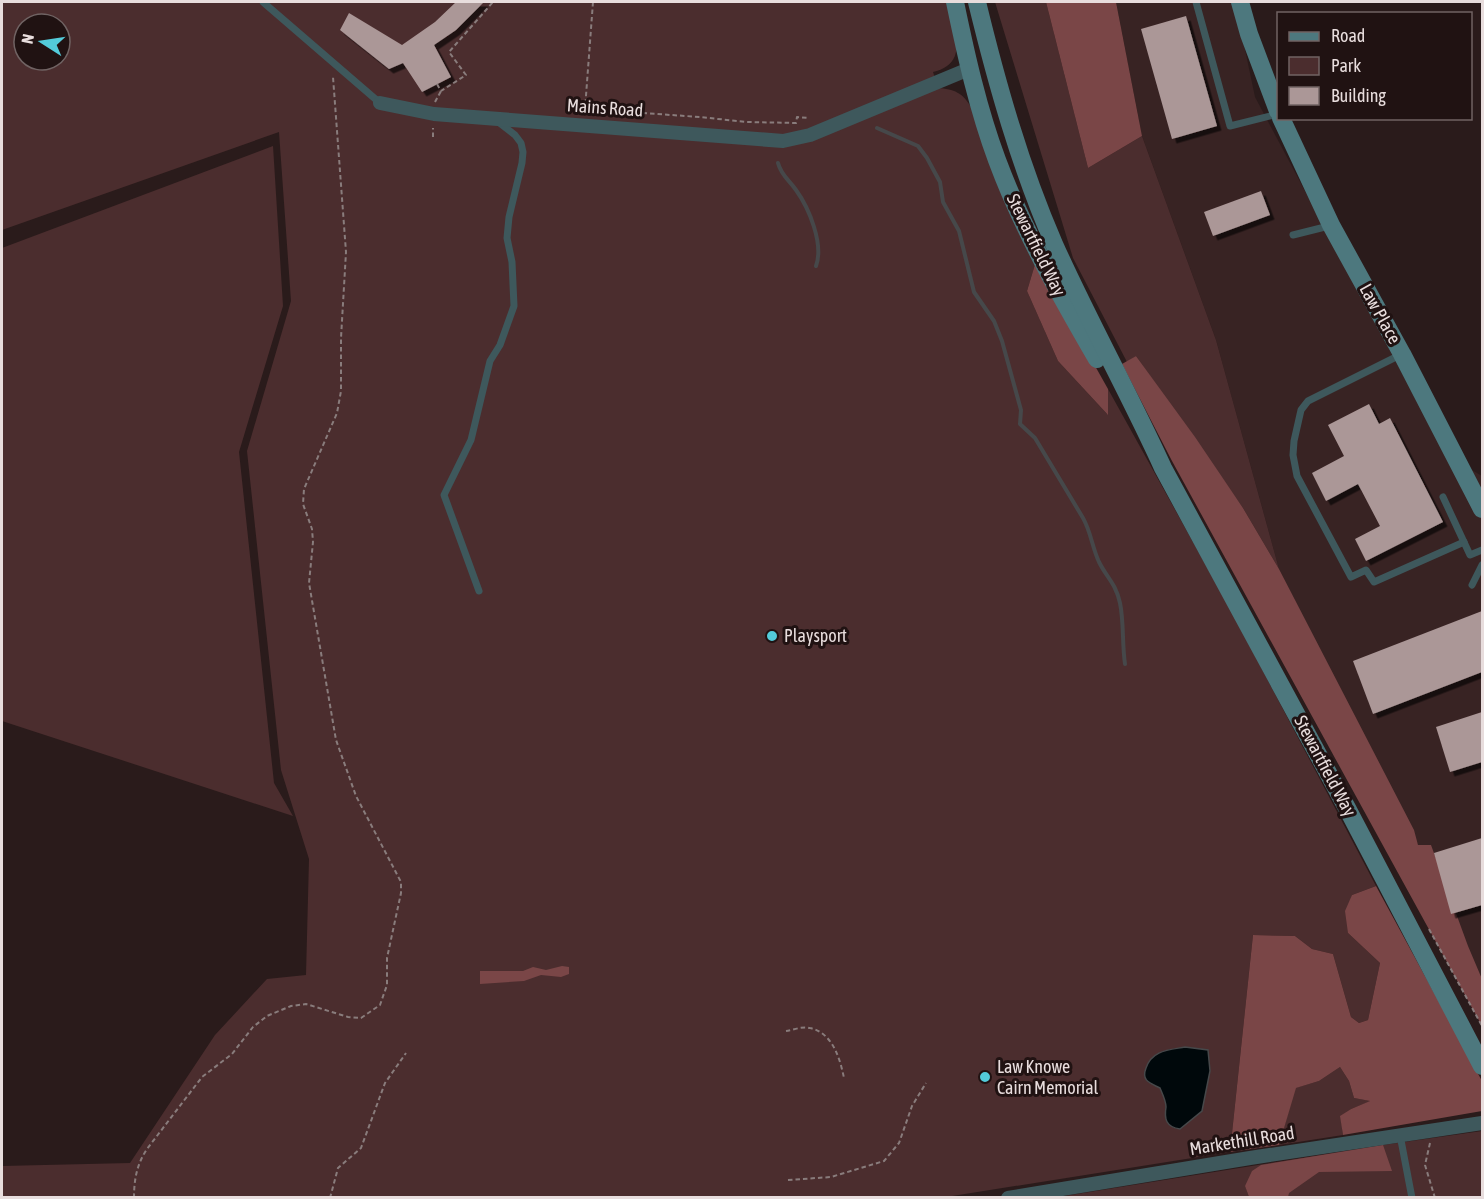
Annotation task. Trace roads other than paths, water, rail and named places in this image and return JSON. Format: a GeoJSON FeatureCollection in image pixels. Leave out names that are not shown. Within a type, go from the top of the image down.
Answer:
{"type":"FeatureCollection","features":[{"type":"Feature","properties":{"kind":"street","name":"Stewartfield Way"},"geometry":{"type":"LineString","coordinates":[[954,2],[969,69],[996,158],[1032,241],[1114,390],[1163,468]]}},
{"type":"Feature","properties":{"kind":"street","name":"Stewartfield Way"},"geometry":{"type":"LineString","coordinates":[[977,2],[1023,164],[1053,242],[1163,468],[1347,808],[1482,1066]]}},
{"type":"Feature","properties":{"kind":"street"},"geometry":{"type":"LineString","coordinates":[[1240,2],[1249,34],[1277,110]]}},
{"type":"Feature","properties":{"kind":"street","name":"Mains Road"},"geometry":{"type":"LineString","coordinates":[[380,103],[435,114],[783,141],[810,135],[969,69]]}},
{"type":"Feature","properties":{"kind":"street","name":"Law Place"},"geometry":{"type":"LineString","coordinates":[[1282,120],[1331,225],[1402,354],[1482,509]]}},
{"type":"Feature","properties":{"kind":"street","name":"Markethill Road"},"geometry":{"type":"LineString","coordinates":[[1008,1197],[1482,1123]]}},
{"type":"Feature","properties":{"kind":"lane","name":"Mains Road"},"geometry":{"type":"LineString","coordinates":[[263,2],[380,103]]}},
{"type":"Feature","properties":{"kind":"lane"},"geometry":{"type":"LineString","coordinates":[[1196,2],[1230,126],[1277,113]]}},
{"type":"Feature","properties":{"kind":"lane"},"geometry":{"type":"LineString","coordinates":[[479,591],[444,495],[471,440],[490,361],[500,345],[514,306],[512,262],[507,238],[509,217],[523,152],[515,135],[492,118]]}},
{"type":"Feature","properties":{"kind":"lane"},"geometry":{"type":"LineString","coordinates":[[1293,236],[1331,225]]}},
{"type":"Feature","properties":{"kind":"lane"},"geometry":{"type":"LineString","coordinates":[[1402,354],[1308,401],[1301,410],[1294,441],[1293,455],[1297,476],[1351,577],[1366,570],[1374,582],[1464,542]]}},
{"type":"Feature","properties":{"kind":"lane"},"geometry":{"type":"LineString","coordinates":[[1443,496],[1470,555],[1482,550]]}},
{"type":"Feature","properties":{"kind":"lane"},"geometry":{"type":"LineString","coordinates":[[1472,585],[1482,565]]}},
{"type":"Feature","properties":{"kind":"lane"},"geometry":{"type":"LineString","coordinates":[[1400,1135],[1406,1176],[1412,1197]]}},
{"type":"Feature","properties":{"kind":"waterway"},"geometry":{"type":"LineString","coordinates":[[877,128],[918,146],[940,182],[943,202],[959,231],[974,292],[994,321],[1002,341],[1021,410],[1020,424],[1035,438],[1083,518],[1099,562],[1116,591],[1121,610],[1125,664]]}},
{"type":"Feature","properties":{"kind":"waterway"},"geometry":{"type":"LineString","coordinates":[[778,163],[783,174],[801,198],[814,226],[818,247],[816,266]]}},
{"type":"Feature","properties":{"kind":"place","name":"Playsport"},"geometry":{"type":"Point","coordinates":[772,636]}},
{"type":"Feature","properties":{"kind":"place","name":"Law Knowe Cairn Memorial"},"geometry":{"type":"Point","coordinates":[985,1077]}}]}
